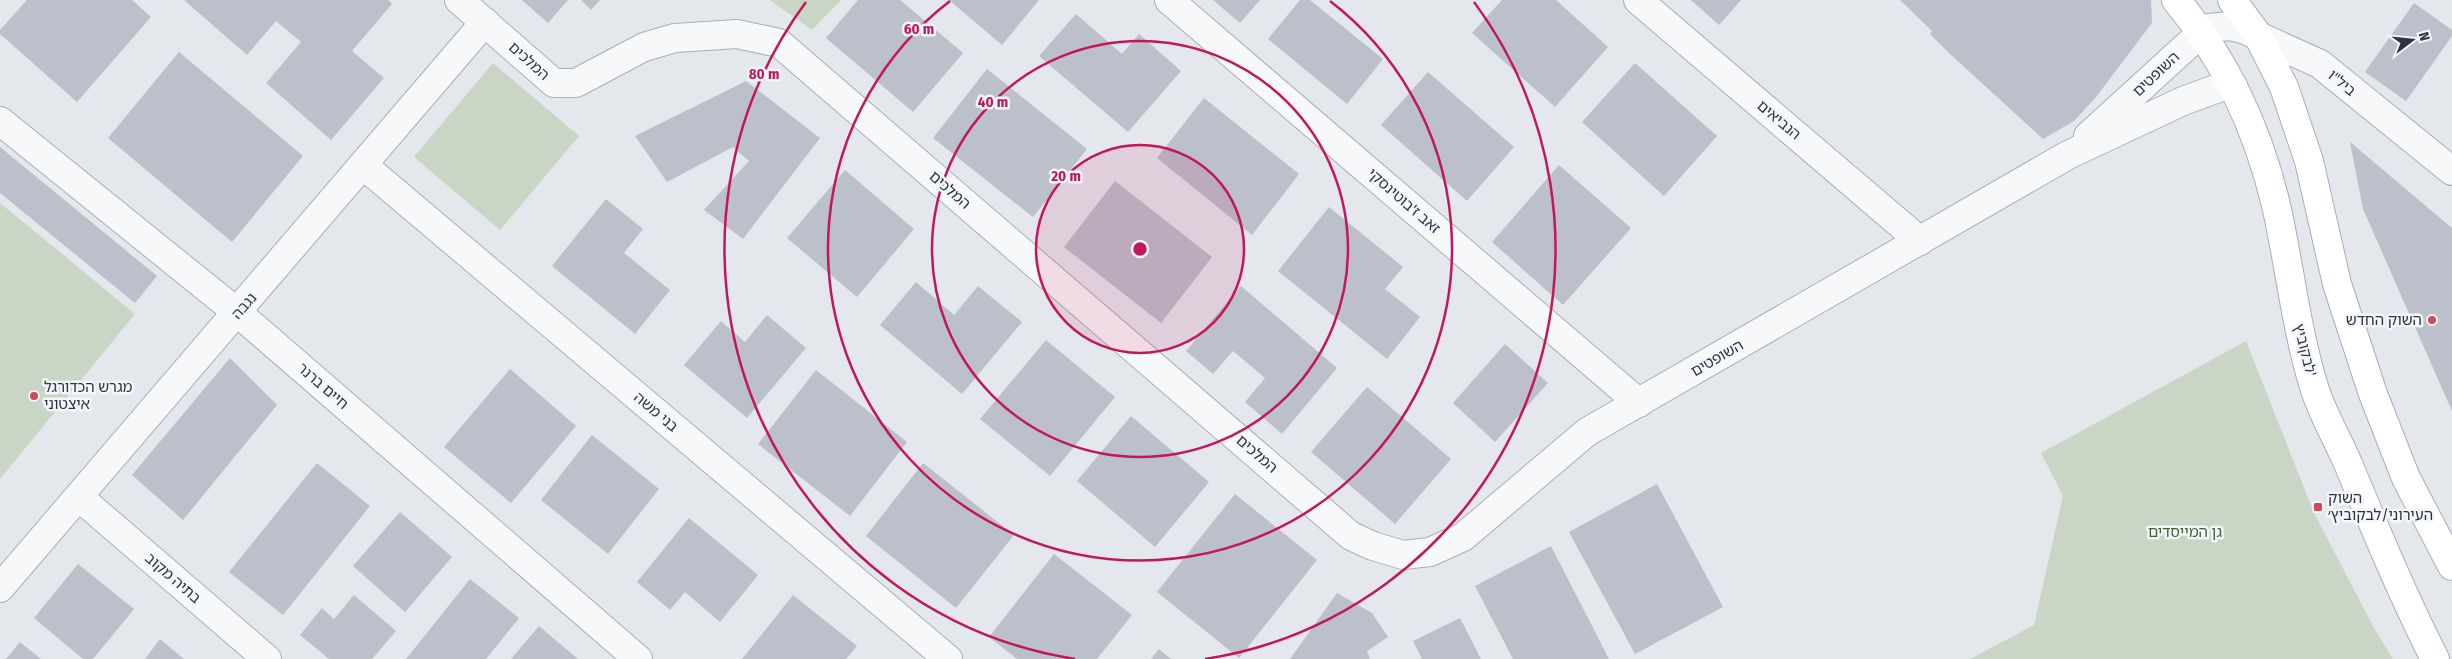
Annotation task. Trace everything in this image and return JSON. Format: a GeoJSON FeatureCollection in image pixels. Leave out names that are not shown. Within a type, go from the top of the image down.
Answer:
{"type":"FeatureCollection","features":[{"type":"Feature","properties":{"kind":"street","name":"המלכים"},"geometry":{"type":"LineString","coordinates":[[459,0],[554,83],[576,83],[644,47],[675,38],[737,34],[779,43],[1351,536],[1373,546]]}},
{"type":"Feature","properties":{"kind":"street","name":"זאב ז'בוטינסקי"},"geometry":{"type":"LineString","coordinates":[[1168,0],[1639,402]]}},
{"type":"Feature","properties":{"kind":"street","name":"הנביאים"},"geometry":{"type":"LineString","coordinates":[[1638,0],[1920,241]]}},
{"type":"Feature","properties":{"kind":"street"},"geometry":{"type":"LineString","coordinates":[[2176,0],[2201,33]]}},
{"type":"Feature","properties":{"kind":"street","name":"ביל\"ו"},"geometry":{"type":"LineString","coordinates":[[2232,0],[2257,34],[2320,64],[2452,171]]}},
{"type":"Feature","properties":{"kind":"street","name":"נגבה"},"geometry":{"type":"LineString","coordinates":[[0,588],[238,313],[485,22]]}},
{"type":"Feature","properties":{"kind":"street","name":"השופטים"},"geometry":{"type":"LineString","coordinates":[[2068,155],[2201,33],[2209,28],[2229,26],[2257,34]]}},
{"type":"Feature","properties":{"kind":"street","name":"לבקוביץ'"},"geometry":{"type":"LineString","coordinates":[[2201,33],[2233,86],[2248,116],[2266,169],[2276,207],[2298,330],[2315,391],[2403,596],[2435,659]]}},
{"type":"Feature","properties":{"kind":"street"},"geometry":{"type":"LineString","coordinates":[[2257,34],[2272,60],[2293,110],[2315,185],[2337,284],[2373,394],[2406,478],[2452,566]]}},
{"type":"Feature","properties":{"kind":"street","name":"השופטים"},"geometry":{"type":"LineString","coordinates":[[1373,546],[1403,554],[1421,553],[1430,552],[1464,537],[1587,432],[2068,155],[2182,102],[2221,87],[2233,86]]}},
{"type":"Feature","properties":{"kind":"street","name":"חיים ברנר"},"geometry":{"type":"LineString","coordinates":[[0,120],[238,313],[638,659]]}},
{"type":"Feature","properties":{"kind":"street","name":"בני משה"},"geometry":{"type":"LineString","coordinates":[[363,165],[948,659]]}},
{"type":"Feature","properties":{"kind":"street","name":"בתיה מקוב"},"geometry":{"type":"LineString","coordinates":[[79,497],[267,659]]}},
{"type":"Feature","properties":{"kind":"green space"},"geometry":{"type":"Polygon","coordinates":[[[770,0],[841,0],[812,30],[770,0]]]}},
{"type":"Feature","properties":{"kind":"green space"},"geometry":{"type":"Polygon","coordinates":[[[493,63],[579,136],[500,230],[414,157],[493,63]]]}},
{"type":"Feature","properties":{"kind":"green space","name":"מגרש הכדורגל איצטוני"},"geometry":{"type":"Polygon","coordinates":[[[0,203],[135,314],[0,479],[0,203]]]}},
{"type":"Feature","properties":{"kind":"green space","name":"גן המייסדים"},"geometry":{"type":"Polygon","coordinates":[[[2246,341],[2314,513],[2374,628],[2393,659],[1970,659],[2034,625],[2063,496],[2041,453],[2246,341]]]}},
{"type":"Feature","properties":{"kind":"building"},"geometry":{"type":"Polygon","coordinates":[[[27,0],[132,0],[151,17],[77,102],[0,34],[0,30],[27,0]]]}},
{"type":"Feature","properties":{"kind":"building"},"geometry":{"type":"Polygon","coordinates":[[[184,0],[388,0],[392,4],[352,51],[384,78],[331,140],[266,83],[301,42],[276,21],[247,55],[184,0]]]}},
{"type":"Feature","properties":{"kind":"building"},"geometry":{"type":"Polygon","coordinates":[[[522,0],[568,0],[548,23],[522,0]]]}},
{"type":"Feature","properties":{"kind":"building"},"geometry":{"type":"Polygon","coordinates":[[[581,0],[600,0],[591,10],[581,0]]]}},
{"type":"Feature","properties":{"kind":"building"},"geometry":{"type":"Polygon","coordinates":[[[858,0],[900,0],[963,53],[913,112],[826,38],[858,0]]]}},
{"type":"Feature","properties":{"kind":"building"},"geometry":{"type":"Polygon","coordinates":[[[949,0],[1039,0],[1002,45],[949,0]]]}},
{"type":"Feature","properties":{"kind":"building"},"geometry":{"type":"Polygon","coordinates":[[[1213,0],[1260,0],[1240,23],[1213,0]]]}},
{"type":"Feature","properties":{"kind":"building"},"geometry":{"type":"Polygon","coordinates":[[[1300,0],[1310,0],[1383,59],[1347,104],[1268,39],[1300,0]]]}},
{"type":"Feature","properties":{"kind":"building"},"geometry":{"type":"Polygon","coordinates":[[[1502,0],[1556,0],[1608,47],[1555,107],[1472,33],[1502,0]]]}},
{"type":"Feature","properties":{"kind":"building"},"geometry":{"type":"Polygon","coordinates":[[[1691,0],[1741,0],[1719,25],[1691,0]]]}},
{"type":"Feature","properties":{"kind":"building"},"geometry":{"type":"Polygon","coordinates":[[[1900,0],[2151,0],[2152,23],[2096,97],[2074,121],[2043,139],[1950,54],[1930,34],[1932,31],[1900,0]]]}},
{"type":"Feature","properties":{"kind":"building"},"geometry":{"type":"Polygon","coordinates":[[[2414,3],[2452,30],[2452,36],[2406,101],[2365,72],[2414,3]]]}},
{"type":"Feature","properties":{"kind":"building"},"geometry":{"type":"Polygon","coordinates":[[[1076,14],[1122,54],[1139,34],[1181,71],[1128,132],[1039,56],[1076,14]]]}},
{"type":"Feature","properties":{"kind":"building"},"geometry":{"type":"Polygon","coordinates":[[[179,52],[303,156],[232,242],[108,138],[179,52]]]}},
{"type":"Feature","properties":{"kind":"building"},"geometry":{"type":"Polygon","coordinates":[[[1635,63],[1717,136],[1664,196],[1582,122],[1635,63]]]}},
{"type":"Feature","properties":{"kind":"building"},"geometry":{"type":"Polygon","coordinates":[[[987,69],[1087,149],[1033,217],[933,138],[987,69]]]}},
{"type":"Feature","properties":{"kind":"building"},"geometry":{"type":"Polygon","coordinates":[[[1428,72],[1514,147],[1467,201],[1381,125],[1428,72]]]}},
{"type":"Feature","properties":{"kind":"building"},"geometry":{"type":"Polygon","coordinates":[[[746,81],[820,138],[743,239],[704,210],[749,161],[733,147],[667,182],[635,136],[746,81]]]}},
{"type":"Feature","properties":{"kind":"building"},"geometry":{"type":"Polygon","coordinates":[[[1204,98],[1299,174],[1252,235],[1157,158],[1204,98]]]}},
{"type":"Feature","properties":{"kind":"building","name":"השוק החדש"},"geometry":{"type":"Polygon","coordinates":[[[2350,142],[2452,228],[2452,411],[2363,209],[2350,142]]]}},
{"type":"Feature","properties":{"kind":"building"},"geometry":{"type":"Polygon","coordinates":[[[0,147],[157,276],[135,303],[0,193],[0,147]]]}},
{"type":"Feature","properties":{"kind":"building"},"geometry":{"type":"Polygon","coordinates":[[[1559,165],[1631,228],[1563,305],[1492,242],[1559,165]]]}},
{"type":"Feature","properties":{"kind":"building"},"geometry":{"type":"Polygon","coordinates":[[[845,170],[914,229],[857,297],[787,238],[845,170]]]}},
{"type":"Feature","properties":{"kind":"building"},"geometry":{"type":"Polygon","coordinates":[[[1115,181],[1212,257],[1161,323],[1064,247],[1115,181]]]}},
{"type":"Feature","properties":{"kind":"building"},"geometry":{"type":"Polygon","coordinates":[[[606,199],[643,229],[624,253],[670,290],[635,334],[552,266],[606,199]]]}},
{"type":"Feature","properties":{"kind":"building"},"geometry":{"type":"Polygon","coordinates":[[[1329,207],[1403,267],[1385,289],[1420,317],[1387,359],[1278,271],[1329,207]]]}},
{"type":"Feature","properties":{"kind":"building"},"geometry":{"type":"Polygon","coordinates":[[[916,282],[954,315],[978,286],[1022,322],[962,394],[880,325],[916,282]]]}},
{"type":"Feature","properties":{"kind":"building"},"geometry":{"type":"Polygon","coordinates":[[[1241,286],[1337,368],[1282,434],[1245,402],[1265,378],[1233,351],[1213,374],[1186,351],[1241,286]]]}},
{"type":"Feature","properties":{"kind":"building"},"geometry":{"type":"Polygon","coordinates":[[[767,315],[806,348],[747,418],[684,365],[721,321],[745,342],[767,315]]]}},
{"type":"Feature","properties":{"kind":"building"},"geometry":{"type":"Polygon","coordinates":[[[1046,340],[1115,397],[1050,476],[980,419],[1046,340]]]}},
{"type":"Feature","properties":{"kind":"building"},"geometry":{"type":"Polygon","coordinates":[[[1505,344],[1548,383],[1495,442],[1453,403],[1505,344]]]}},
{"type":"Feature","properties":{"kind":"building"},"geometry":{"type":"Polygon","coordinates":[[[230,358],[277,405],[183,520],[132,475],[230,358]]]}},
{"type":"Feature","properties":{"kind":"building"},"geometry":{"type":"Polygon","coordinates":[[[510,369],[576,426],[511,503],[444,447],[510,369]]]}},
{"type":"Feature","properties":{"kind":"building"},"geometry":{"type":"Polygon","coordinates":[[[816,370],[907,442],[850,516],[758,444],[816,370]]]}},
{"type":"Feature","properties":{"kind":"building"},"geometry":{"type":"Polygon","coordinates":[[[1367,387],[1451,459],[1395,524],[1311,452],[1367,387]]]}},
{"type":"Feature","properties":{"kind":"building"},"geometry":{"type":"Polygon","coordinates":[[[1131,416],[1209,482],[1155,547],[1077,481],[1131,416]]]}},
{"type":"Feature","properties":{"kind":"building"},"geometry":{"type":"Polygon","coordinates":[[[592,435],[659,489],[608,554],[541,500],[592,435]]]}},
{"type":"Feature","properties":{"kind":"building"},"geometry":{"type":"Polygon","coordinates":[[[317,463],[370,506],[283,615],[229,572],[317,463]]]}},
{"type":"Feature","properties":{"kind":"building"},"geometry":{"type":"Polygon","coordinates":[[[923,463],[1014,535],[956,608],[866,536],[923,463]]]}},
{"type":"Feature","properties":{"kind":"building"},"geometry":{"type":"Polygon","coordinates":[[[1657,484],[1723,607],[1635,654],[1569,532],[1657,484]]]}},
{"type":"Feature","properties":{"kind":"building"},"geometry":{"type":"Polygon","coordinates":[[[1235,494],[1317,560],[1239,658],[1157,592],[1235,494]]]}},
{"type":"Feature","properties":{"kind":"building"},"geometry":{"type":"Polygon","coordinates":[[[400,512],[452,557],[405,612],[353,566],[400,512]]]}},
{"type":"Feature","properties":{"kind":"building"},"geometry":{"type":"Polygon","coordinates":[[[689,518],[758,575],[720,622],[685,592],[670,610],[637,582],[689,518]]]}},
{"type":"Feature","properties":{"kind":"building"},"geometry":{"type":"Polygon","coordinates":[[[1551,546],[1609,659],[1513,659],[1475,586],[1551,546]]]}},
{"type":"Feature","properties":{"kind":"building"},"geometry":{"type":"Polygon","coordinates":[[[1054,554],[1132,615],[1097,659],[1017,659],[989,637],[1054,554]]]}},
{"type":"Feature","properties":{"kind":"building"},"geometry":{"type":"Polygon","coordinates":[[[78,564],[134,609],[93,659],[83,659],[34,618],[78,564]]]}},
{"type":"Feature","properties":{"kind":"building"},"geometry":{"type":"Polygon","coordinates":[[[470,579],[519,618],[486,659],[406,659],[470,579]]]}},
{"type":"Feature","properties":{"kind":"building"},"geometry":{"type":"Polygon","coordinates":[[[1337,593],[1372,613],[1388,637],[1367,651],[1370,659],[1290,659],[1337,593]]]}},
{"type":"Feature","properties":{"kind":"building"},"geometry":{"type":"Polygon","coordinates":[[[354,595],[396,631],[372,659],[329,659],[300,635],[322,608],[334,619],[354,595]]]}},
{"type":"Feature","properties":{"kind":"building"},"geometry":{"type":"Polygon","coordinates":[[[793,595],[857,646],[846,659],[742,659],[793,595]]]}},
{"type":"Feature","properties":{"kind":"building"},"geometry":{"type":"Polygon","coordinates":[[[1460,618],[1481,659],[1422,659],[1413,641],[1460,618]]]}},
{"type":"Feature","properties":{"kind":"building"},"geometry":{"type":"Polygon","coordinates":[[[539,626],[566,649],[578,659],[511,659],[539,626]]]}},
{"type":"Feature","properties":{"kind":"building"},"geometry":{"type":"Polygon","coordinates":[[[160,639],[184,659],[145,659],[160,639]]]}},
{"type":"Feature","properties":{"kind":"building"},"geometry":{"type":"Polygon","coordinates":[[[20,642],[41,659],[6,659],[20,642]]]}},
{"type":"Feature","properties":{"kind":"building"},"geometry":{"type":"Polygon","coordinates":[[[1159,649],[1171,659],[1151,659],[1159,649]]]}},
{"type":"Feature","properties":{"kind":"place","name":"השוק החדש"},"geometry":{"type":"Point","coordinates":[2432,320]}},
{"type":"Feature","properties":{"kind":"place","name":"מגרש הכדורגל איצטוני"},"geometry":{"type":"Point","coordinates":[34,396]}},
{"type":"Feature","properties":{"kind":"place","name":"השוק העירוני/לבקוביץ׳"},"geometry":{"type":"Point","coordinates":[2318,507]}}]}
